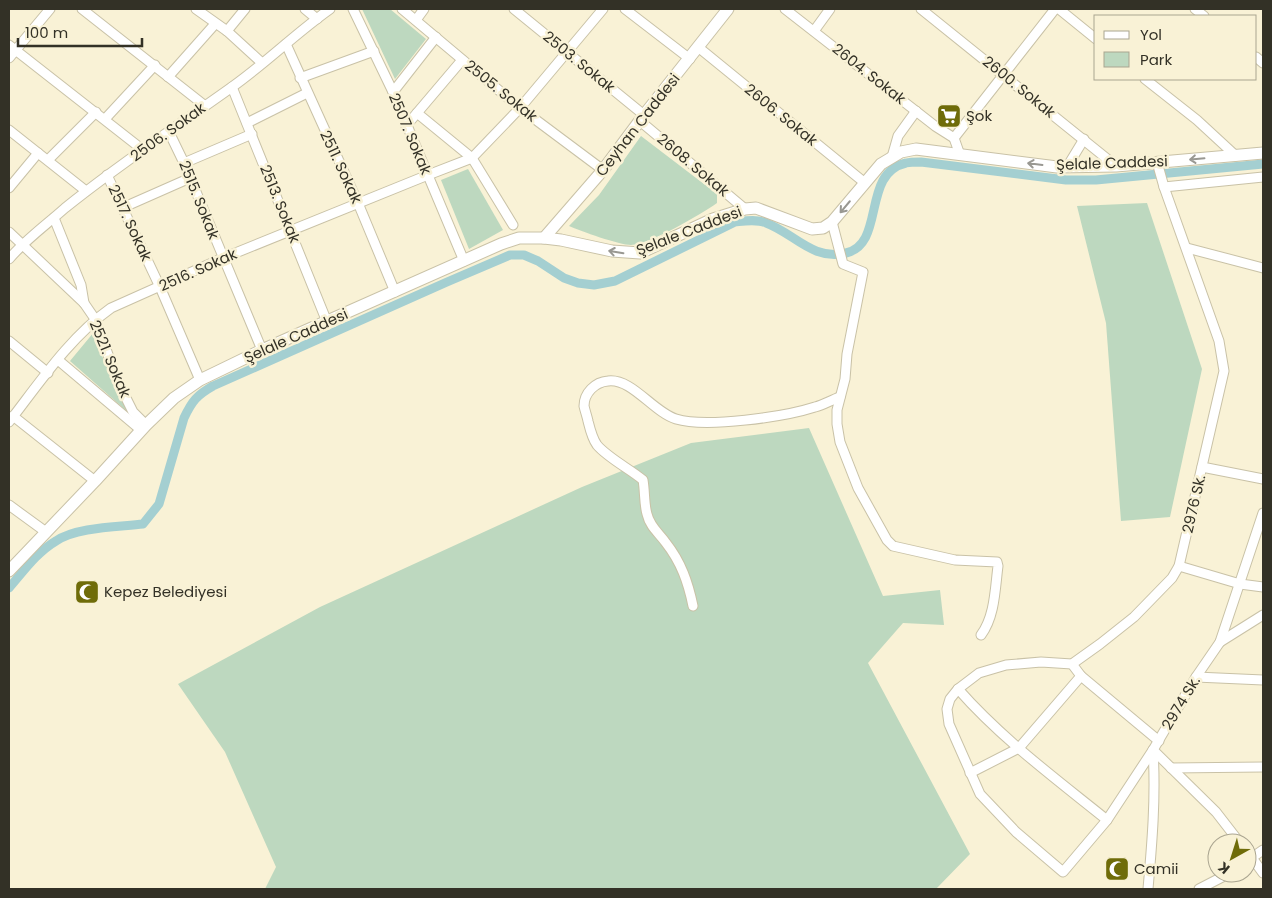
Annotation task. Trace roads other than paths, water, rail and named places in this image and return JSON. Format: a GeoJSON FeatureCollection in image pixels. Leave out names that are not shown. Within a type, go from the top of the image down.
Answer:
{"type":"FeatureCollection","features":[{"type":"Feature","properties":{"kind":"street"},"geometry":{"type":"LineString","coordinates":[[9,58],[12,48],[50,9]]}},
{"type":"Feature","properties":{"kind":"street"},"geometry":{"type":"LineString","coordinates":[[82,9],[204,105]]}},
{"type":"Feature","properties":{"kind":"street"},"geometry":{"type":"LineString","coordinates":[[196,9],[227,31],[262,63]]}},
{"type":"Feature","properties":{"kind":"street"},"geometry":{"type":"LineString","coordinates":[[227,31],[244,9]]}},
{"type":"Feature","properties":{"kind":"street"},"geometry":{"type":"LineString","coordinates":[[306,9],[317,19]]}},
{"type":"Feature","properties":{"kind":"street","name":"2506. Sokak"},"geometry":{"type":"LineString","coordinates":[[9,259],[21,244],[86,191],[204,105],[232,87],[330,9]]}},
{"type":"Feature","properties":{"kind":"street","name":"2507. Sokak"},"geometry":{"type":"LineString","coordinates":[[354,9],[393,92],[464,261]]}},
{"type":"Feature","properties":{"kind":"street","name":"2505. Sokak"},"geometry":{"type":"LineString","coordinates":[[402,9],[520,108],[603,170]]}},
{"type":"Feature","properties":{"kind":"street"},"geometry":{"type":"LineString","coordinates":[[416,20],[424,9]]}},
{"type":"Feature","properties":{"kind":"street","name":"2503. Sokak"},"geometry":{"type":"LineString","coordinates":[[514,9],[568,52],[642,118]]}},
{"type":"Feature","properties":{"kind":"street"},"geometry":{"type":"LineString","coordinates":[[472,158],[520,108],[602,9]]}},
{"type":"Feature","properties":{"kind":"street"},"geometry":{"type":"LineString","coordinates":[[626,9],[690,58]]}},
{"type":"Feature","properties":{"kind":"street","name":"Ceyhan Caddesi"},"geometry":{"type":"LineString","coordinates":[[544,238],[603,170],[728,9]]}},
{"type":"Feature","properties":{"kind":"street","name":"2604. Sokak"},"geometry":{"type":"LineString","coordinates":[[785,9],[916,111],[954,138]]}},
{"type":"Feature","properties":{"kind":"street"},"geometry":{"type":"LineString","coordinates":[[814,31],[830,9]]}},
{"type":"Feature","properties":{"kind":"street","name":"2600. Sokak"},"geometry":{"type":"LineString","coordinates":[[921,9],[1116,166]]}},
{"type":"Feature","properties":{"kind":"street"},"geometry":{"type":"LineString","coordinates":[[960,155],[954,138],[1055,9]]}},
{"type":"Feature","properties":{"kind":"street"},"geometry":{"type":"LineString","coordinates":[[1059,9],[1094,37]]}},
{"type":"Feature","properties":{"kind":"street"},"geometry":{"type":"LineString","coordinates":[[168,77],[215,24]]}},
{"type":"Feature","properties":{"kind":"street"},"geometry":{"type":"LineString","coordinates":[[393,92],[436,37]]}},
{"type":"Feature","properties":{"kind":"street","name":"2511. Sokak"},"geometry":{"type":"LineString","coordinates":[[286,44],[358,203],[395,292]]}},
{"type":"Feature","properties":{"kind":"street","name":"2606. Sokak"},"geometry":{"type":"LineString","coordinates":[[698,47],[865,183]]}},
{"type":"Feature","properties":{"kind":"street"},"geometry":{"type":"LineString","coordinates":[[12,48],[106,119],[143,150]]}},
{"type":"Feature","properties":{"kind":"street"},"geometry":{"type":"LineString","coordinates":[[300,78],[374,51]]}},
{"type":"Feature","properties":{"kind":"street"},"geometry":{"type":"LineString","coordinates":[[406,126],[462,60]]}},
{"type":"Feature","properties":{"kind":"street"},"geometry":{"type":"LineString","coordinates":[[106,119],[155,65]]}},
{"type":"Feature","properties":{"kind":"street"},"geometry":{"type":"LineString","coordinates":[[1146,80],[1197,120],[1236,156]]}},
{"type":"Feature","properties":{"kind":"street","name":"2513. Sokak"},"geometry":{"type":"LineString","coordinates":[[232,87],[327,322]]}},
{"type":"Feature","properties":{"kind":"street"},"geometry":{"type":"LineString","coordinates":[[247,123],[307,93]]}},
{"type":"Feature","properties":{"kind":"street"},"geometry":{"type":"LineString","coordinates":[[892,156],[898,136],[916,111]]}},
{"type":"Feature","properties":{"kind":"street"},"geometry":{"type":"LineString","coordinates":[[48,160],[96,112]]}},
{"type":"Feature","properties":{"kind":"street"},"geometry":{"type":"LineString","coordinates":[[416,113],[472,158],[513,225]]}},
{"type":"Feature","properties":{"kind":"street","name":"2608. Sokak"},"geometry":{"type":"LineString","coordinates":[[642,118],[745,209]]}},
{"type":"Feature","properties":{"kind":"street"},"geometry":{"type":"LineString","coordinates":[[9,130],[86,191]]}},
{"type":"Feature","properties":{"kind":"street","name":"2515. Sokak"},"geometry":{"type":"LineString","coordinates":[[169,132],[184,163],[262,350]]}},
{"type":"Feature","properties":{"kind":"street"},"geometry":{"type":"LineString","coordinates":[[184,163],[252,134]]}},
{"type":"Feature","properties":{"kind":"street"},"geometry":{"type":"LineString","coordinates":[[1067,167],[1084,139]]}},
{"type":"Feature","properties":{"kind":"street","name":"Şelale Caddesi"},"geometry":{"type":"LineString","coordinates":[[9,571],[95,482],[143,428],[174,398],[200,380],[262,350],[500,244],[518,238],[544,238],[612,251],[640,253],[713,219],[745,209],[756,208],[812,229],[823,228],[832,222],[881,164],[901,152],[916,150],[1067,167],[1116,166],[1236,156],[1262,151]]}},
{"type":"Feature","properties":{"kind":"street"},"geometry":{"type":"LineString","coordinates":[[9,188],[38,152]]}},
{"type":"Feature","properties":{"kind":"street","name":"2516. Sokak"},"geometry":{"type":"LineString","coordinates":[[11,419],[58,360],[95,319],[112,308],[223,258],[472,158]]}},
{"type":"Feature","properties":{"kind":"street","name":"2976 Sk."},"geometry":{"type":"LineString","coordinates":[[1072,664],[1134,617],[1172,578],[1179,566],[1224,371],[1219,341],[1164,187],[1157,162]]}},
{"type":"Feature","properties":{"kind":"street","name":"2517. Sokak"},"geometry":{"type":"LineString","coordinates":[[107,175],[160,287],[200,380]]}},
{"type":"Feature","properties":{"kind":"street"},"geometry":{"type":"LineString","coordinates":[[1164,187],[1263,177]]}},
{"type":"Feature","properties":{"kind":"street"},"geometry":{"type":"LineString","coordinates":[[122,208],[190,178]]}},
{"type":"Feature","properties":{"kind":"street"},"geometry":{"type":"LineString","coordinates":[[54,218],[80,285],[84,303]]}},
{"type":"Feature","properties":{"kind":"street"},"geometry":{"type":"LineString","coordinates":[[832,222],[843,264],[863,272],[847,354],[845,379],[840,397],[837,424],[840,442],[858,488],[887,540],[893,546],[954,560],[996,562],[998,566],[991,618],[981,635]]}},
{"type":"Feature","properties":{"kind":"street","name":"2521. Sokak"},"geometry":{"type":"LineString","coordinates":[[9,232],[84,303],[95,319],[118,382],[143,428]]}},
{"type":"Feature","properties":{"kind":"street"},"geometry":{"type":"LineString","coordinates":[[1187,248],[1263,268]]}},
{"type":"Feature","properties":{"kind":"street"},"geometry":{"type":"LineString","coordinates":[[9,341],[48,373]]}},
{"type":"Feature","properties":{"kind":"street","name":"2521. Sokak"},"geometry":{"type":"LineString","coordinates":[[58,360],[143,428]]}},
{"type":"Feature","properties":{"kind":"street"},"geometry":{"type":"LineString","coordinates":[[693,606],[689,585],[681,566],[665,542],[654,531],[646,514],[643,480],[598,446],[591,434],[584,408],[585,399],[590,390],[597,383],[613,380],[625,385],[666,415],[701,424],[805,410],[840,397]]}},
{"type":"Feature","properties":{"kind":"street"},"geometry":{"type":"LineString","coordinates":[[11,419],[95,482]]}},
{"type":"Feature","properties":{"kind":"street"},"geometry":{"type":"LineString","coordinates":[[1202,467],[1263,479]]}},
{"type":"Feature","properties":{"kind":"street"},"geometry":{"type":"LineString","coordinates":[[9,505],[46,532]]}},
{"type":"Feature","properties":{"kind":"street","name":"2974 Sk."},"geometry":{"type":"LineString","coordinates":[[970,773],[980,794],[989,804],[1016,832],[1063,872],[1106,820],[1153,750],[1196,677],[1220,642],[1263,513]]}},
{"type":"Feature","properties":{"kind":"street"},"geometry":{"type":"LineString","coordinates":[[1179,566],[1240,584],[1263,587]]}},
{"type":"Feature","properties":{"kind":"street"},"geometry":{"type":"LineString","coordinates":[[1220,642],[1263,615]]}},
{"type":"Feature","properties":{"kind":"street"},"geometry":{"type":"LineString","coordinates":[[1081,676],[1018,748],[970,773],[948,719],[948,704],[952,695],[979,673],[1006,665],[1041,662],[1072,664],[1081,676],[1158,741]]}},
{"type":"Feature","properties":{"kind":"street"},"geometry":{"type":"LineString","coordinates":[[1196,677],[1263,680]]}},
{"type":"Feature","properties":{"kind":"street"},"geometry":{"type":"LineString","coordinates":[[958,689],[980,714],[1018,748],[1106,820]]}},
{"type":"Feature","properties":{"kind":"street"},"geometry":{"type":"LineString","coordinates":[[1153,750],[1216,812],[1232,833]]}},
{"type":"Feature","properties":{"kind":"street"},"geometry":{"type":"LineString","coordinates":[[1148,889],[1154,822],[1153,750]]}},
{"type":"Feature","properties":{"kind":"street"},"geometry":{"type":"LineString","coordinates":[[1171,768],[1263,767]]}},
{"type":"Feature","properties":{"kind":"street"},"geometry":{"type":"LineString","coordinates":[[1199,889],[1211,883]]}},
{"type":"Feature","properties":{"kind":"waterway"},"geometry":{"type":"LineString","coordinates":[[9,588],[43,551],[64,536],[98,528],[143,524],[159,504],[184,418],[196,399],[207,389],[510,255],[524,255],[538,261],[564,278],[578,283],[594,285],[615,281],[735,222],[751,221],[759,221],[776,227],[813,250],[823,253],[846,253],[858,247],[866,237],[883,180],[892,169],[909,162],[1066,180],[1096,180],[1263,164]]}},
{"type":"Feature","properties":{"kind":"place","name":"Şok"},"geometry":{"type":"Point","coordinates":[949,116]}},
{"type":"Feature","properties":{"kind":"place","name":"Kepez Belediyesi"},"geometry":{"type":"Point","coordinates":[87,592]}},
{"type":"Feature","properties":{"kind":"place","name":"Camii"},"geometry":{"type":"Point","coordinates":[1117,869]}}]}
